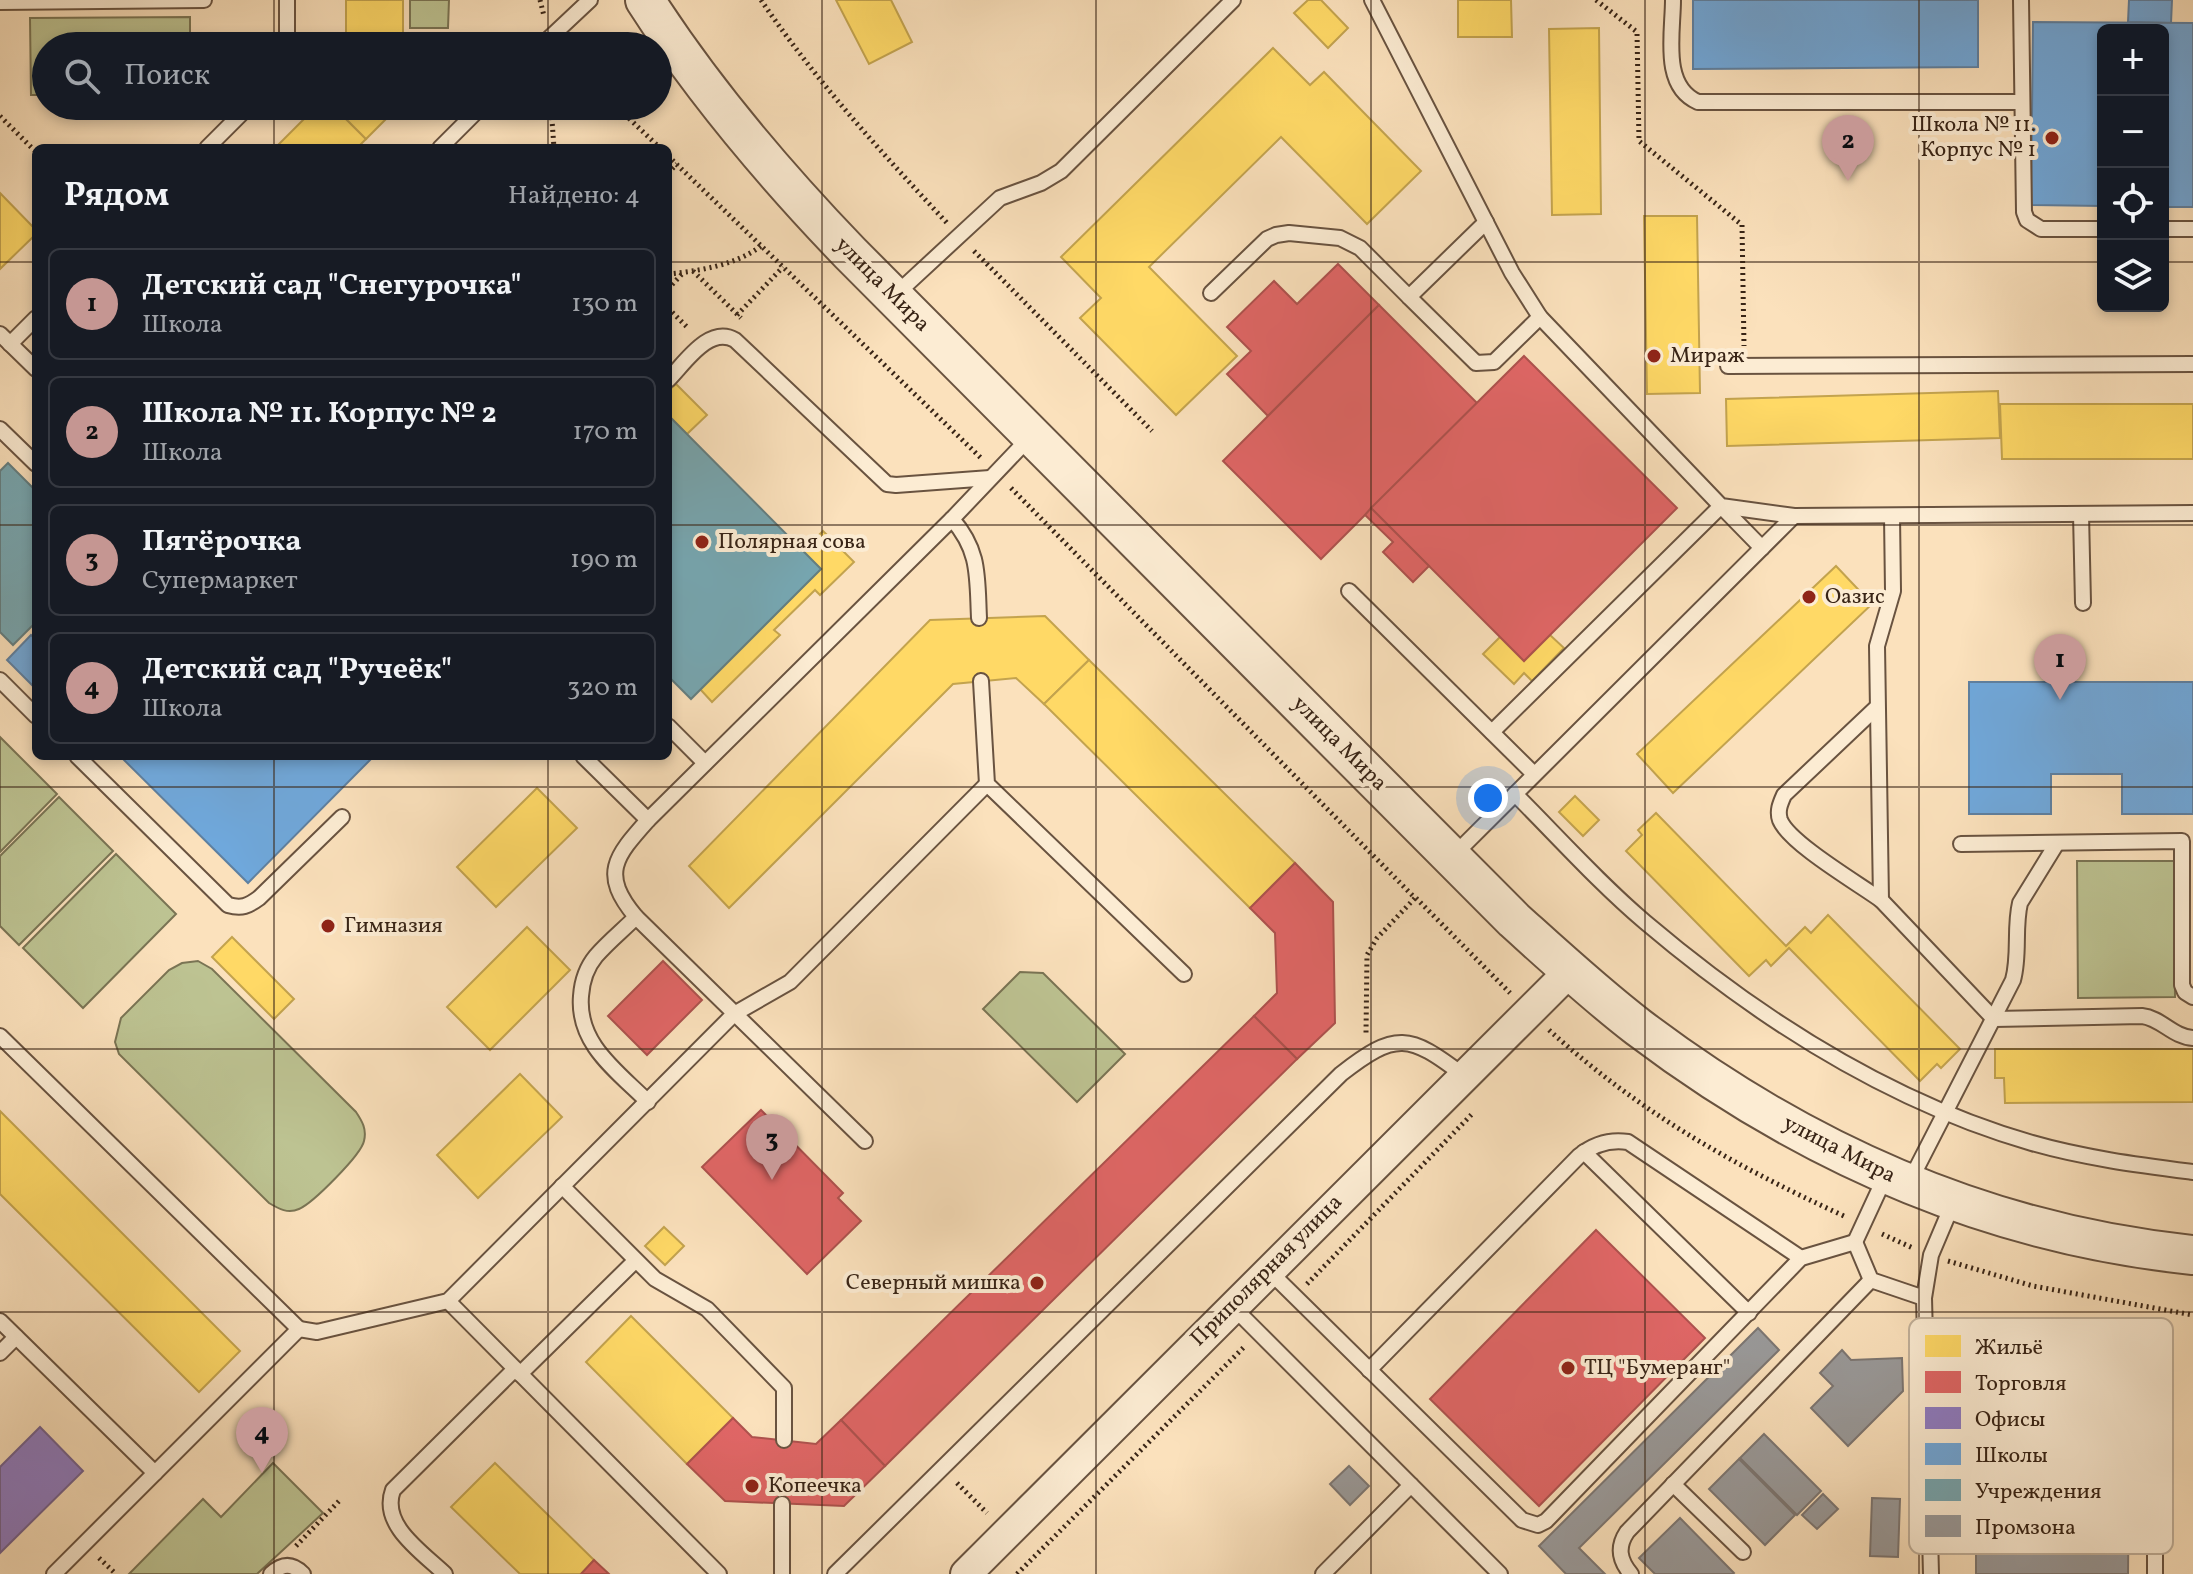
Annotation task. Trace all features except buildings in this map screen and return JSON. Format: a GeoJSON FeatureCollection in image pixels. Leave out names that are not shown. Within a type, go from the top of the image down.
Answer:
{"type":"FeatureCollection","features":[{"type":"Feature","properties":{"kind":"street","name":"улица Мира"},"geometry":{"type":"LineString","coordinates":[[645,0],[666,32]]}},
{"type":"Feature","properties":{"kind":"street","name":"улица Мира"},"geometry":{"type":"LineString","coordinates":[[672,41],[724,112],[803,204],[893,297],[1514,920],[1638,1027],[1703,1073],[1811,1139],[1897,1180],[1953,1203],[2074,1237],[2143,1250],[2193,1255]]}},
{"type":"Feature","properties":{"kind":"street","name":"Приполярная улица"},"geometry":{"type":"LineString","coordinates":[[966,1574],[1570,971]]}},
{"type":"Feature","properties":{"kind":"lane"},"geometry":{"type":"LineString","coordinates":[[0,2],[204,0]]}},
{"type":"Feature","properties":{"kind":"lane"},"geometry":{"type":"LineString","coordinates":[[287,0],[287,32]]}},
{"type":"Feature","properties":{"kind":"lane"},"geometry":{"type":"LineString","coordinates":[[556,32],[590,0]]}},
{"type":"Feature","properties":{"kind":"lane"},"geometry":{"type":"LineString","coordinates":[[893,297],[1000,198],[1041,183],[1061,171],[1233,0]]}},
{"type":"Feature","properties":{"kind":"lane"},"geometry":{"type":"LineString","coordinates":[[1372,0],[1512,273],[1540,317],[1762,548]]}},
{"type":"Feature","properties":{"kind":"lane"},"geometry":{"type":"LineString","coordinates":[[1673,0],[1673,74],[1686,97],[1698,102],[2022,102]]}},
{"type":"Feature","properties":{"kind":"lane"},"geometry":{"type":"LineString","coordinates":[[2021,0],[2024,212],[2027,220],[2041,229],[2097,229]]}},
{"type":"Feature","properties":{"kind":"lane"},"geometry":{"type":"LineString","coordinates":[[211,144],[235,120]]}},
{"type":"Feature","properties":{"kind":"lane"},"geometry":{"type":"LineString","coordinates":[[444,144],[468,120]]}},
{"type":"Feature","properties":{"kind":"lane"},"geometry":{"type":"LineString","coordinates":[[1409,297],[1486,222]]}},
{"type":"Feature","properties":{"kind":"lane"},"geometry":{"type":"LineString","coordinates":[[2169,229],[2193,229]]}},
{"type":"Feature","properties":{"kind":"lane"},"geometry":{"type":"LineString","coordinates":[[1211,293],[1267,239],[1289,233],[1340,238],[1360,248],[1476,363],[1494,362],[1540,317]]}},
{"type":"Feature","properties":{"kind":"lane"},"geometry":{"type":"LineString","coordinates":[[32,321],[5,339],[32,365]]}},
{"type":"Feature","properties":{"kind":"lane"},"geometry":{"type":"LineString","coordinates":[[672,376],[711,340],[727,335],[887,484],[993,475]]}},
{"type":"Feature","properties":{"kind":"lane"},"geometry":{"type":"LineString","coordinates":[[1728,366],[2193,364]]}},
{"type":"Feature","properties":{"kind":"lane"},"geometry":{"type":"LineString","coordinates":[[0,429],[32,460]]}},
{"type":"Feature","properties":{"kind":"lane"},"geometry":{"type":"LineString","coordinates":[[865,1141],[636,917],[623,902],[615,884],[616,865],[622,848],[648,820],[952,519],[1032,435]]}},
{"type":"Feature","properties":{"kind":"lane"},"geometry":{"type":"LineString","coordinates":[[1721,506],[1794,516],[2193,513]]}},
{"type":"Feature","properties":{"kind":"lane"},"geometry":{"type":"LineString","coordinates":[[1492,732],[1721,506]]}},
{"type":"Feature","properties":{"kind":"lane"},"geometry":{"type":"LineString","coordinates":[[2081,514],[2083,603]]}},
{"type":"Feature","properties":{"kind":"lane"},"geometry":{"type":"LineString","coordinates":[[1452,857],[1794,516]]}},
{"type":"Feature","properties":{"kind":"lane"},"geometry":{"type":"LineString","coordinates":[[1881,900],[1877,646],[1893,591],[1892,516]]}},
{"type":"Feature","properties":{"kind":"lane"},"geometry":{"type":"LineString","coordinates":[[952,519],[966,535],[977,562],[979,618]]}},
{"type":"Feature","properties":{"kind":"lane"},"geometry":{"type":"LineString","coordinates":[[1349,591],[1534,774]]}},
{"type":"Feature","properties":{"kind":"lane"},"geometry":{"type":"LineString","coordinates":[[0,680],[32,712]]}},
{"type":"Feature","properties":{"kind":"lane"},"geometry":{"type":"LineString","coordinates":[[981,681],[987,784],[1184,974]]}},
{"type":"Feature","properties":{"kind":"lane"},"geometry":{"type":"LineString","coordinates":[[1877,707],[1784,795],[1779,806],[1779,817],[1784,827],[1800,843],[1881,900],[1994,1019],[2142,1016],[2193,1038]]}},
{"type":"Feature","properties":{"kind":"lane"},"geometry":{"type":"LineString","coordinates":[[672,730],[705,763]]}},
{"type":"Feature","properties":{"kind":"lane"},"geometry":{"type":"LineString","coordinates":[[81,760],[228,905],[238,908],[248,906],[259,898],[342,817]]}},
{"type":"Feature","properties":{"kind":"lane"},"geometry":{"type":"LineString","coordinates":[[587,760],[648,820]]}},
{"type":"Feature","properties":{"kind":"lane"},"geometry":{"type":"LineString","coordinates":[[0,1036],[299,1329],[317,1332],[448,1301],[734,1014],[790,982],[987,784]]}},
{"type":"Feature","properties":{"kind":"lane"},"geometry":{"type":"LineString","coordinates":[[1515,794],[1642,919],[1704,970],[1828,1052],[1946,1113],[2032,1143],[2096,1157],[2193,1172]]}},
{"type":"Feature","properties":{"kind":"lane"},"geometry":{"type":"LineString","coordinates":[[1961,844],[2182,841],[2182,985],[2185,992],[2193,997]]}},
{"type":"Feature","properties":{"kind":"lane"},"geometry":{"type":"LineString","coordinates":[[1268,1270],[1522,1520],[1538,1525],[1546,1521],[1801,1258],[1855,1242],[1946,1113],[1994,1019],[2016,969],[2020,903],[2057,843]]}},
{"type":"Feature","properties":{"kind":"lane"},"geometry":{"type":"LineString","coordinates":[[636,917],[596,957],[586,972],[580,1010],[583,1030],[596,1050],[648,1102]]}},
{"type":"Feature","properties":{"kind":"lane"},"geometry":{"type":"LineString","coordinates":[[835,1574],[1341,1074],[1366,1054],[1383,1045],[1399,1042],[1417,1045],[1431,1051],[1463,1075]]}},
{"type":"Feature","properties":{"kind":"lane"},"geometry":{"type":"LineString","coordinates":[[1369,1370],[1584,1152],[1605,1141],[1628,1142],[1801,1258]]}},
{"type":"Feature","properties":{"kind":"lane"},"geometry":{"type":"LineString","coordinates":[[1584,1152],[1749,1313]]}},
{"type":"Feature","properties":{"kind":"lane"},"geometry":{"type":"LineString","coordinates":[[562,1186],[655,1279],[707,1309],[784,1388],[784,1440]]}},
{"type":"Feature","properties":{"kind":"lane"},"geometry":{"type":"LineString","coordinates":[[1925,1318],[1924,1298],[1931,1255],[1953,1203]]}},
{"type":"Feature","properties":{"kind":"lane"},"geometry":{"type":"LineString","coordinates":[[1855,1242],[1871,1280],[1924,1298]]}},
{"type":"Feature","properties":{"kind":"lane"},"geometry":{"type":"LineString","coordinates":[[445,1574],[396,1525],[389,1512],[393,1490],[635,1261]]}},
{"type":"Feature","properties":{"kind":"lane"},"geometry":{"type":"LineString","coordinates":[[1631,1574],[1621,1558],[1620,1543],[1627,1532],[1871,1280]]}},
{"type":"Feature","properties":{"kind":"lane"},"geometry":{"type":"LineString","coordinates":[[448,1301],[719,1574]]}},
{"type":"Feature","properties":{"kind":"lane"},"geometry":{"type":"LineString","coordinates":[[1232,1306],[1500,1574]]}},
{"type":"Feature","properties":{"kind":"lane"},"geometry":{"type":"LineString","coordinates":[[0,1321],[155,1473]]}},
{"type":"Feature","properties":{"kind":"lane"},"geometry":{"type":"LineString","coordinates":[[54,1574],[299,1329]]}},
{"type":"Feature","properties":{"kind":"lane"},"geometry":{"type":"LineString","coordinates":[[0,1353],[16,1337]]}},
{"type":"Feature","properties":{"kind":"lane"},"geometry":{"type":"LineString","coordinates":[[1673,1484],[1743,1552]]}},
{"type":"Feature","properties":{"kind":"lane"},"geometry":{"type":"LineString","coordinates":[[1323,1574],[1411,1485]]}},
{"type":"Feature","properties":{"kind":"lane"},"geometry":{"type":"LineString","coordinates":[[782,1504],[782,1574]]}},
{"type":"Feature","properties":{"kind":"lane"},"geometry":{"type":"LineString","coordinates":[[1931,1554],[1931,1574]]}},
{"type":"Feature","properties":{"kind":"lane"},"geometry":{"type":"LineString","coordinates":[[274,1571],[292,1565],[303,1574]]}},
{"type":"Feature","properties":{"kind":"path"},"geometry":{"type":"LineString","coordinates":[[1596,0],[1637,32],[1639,141],[1742,225],[1744,366]]}},
{"type":"Feature","properties":{"kind":"path"},"geometry":{"type":"LineString","coordinates":[[0,116],[32,148]]}},
{"type":"Feature","properties":{"kind":"path"},"geometry":{"type":"LineString","coordinates":[[552,120],[554,144]]}},
{"type":"Feature","properties":{"kind":"path"},"geometry":{"type":"LineString","coordinates":[[631,120],[656,144]]}},
{"type":"Feature","properties":{"kind":"path"},"geometry":{"type":"LineString","coordinates":[[672,160],[1551,1032]]}},
{"type":"Feature","properties":{"kind":"path"},"geometry":{"type":"LineString","coordinates":[[672,169],[677,164]]}},
{"type":"Feature","properties":{"kind":"path"},"geometry":{"type":"LineString","coordinates":[[672,274],[747,257],[761,246]]}},
{"type":"Feature","properties":{"kind":"path"},"geometry":{"type":"LineString","coordinates":[[672,311],[711,340],[783,267]]}},
{"type":"Feature","properties":{"kind":"path"},"geometry":{"type":"LineString","coordinates":[[672,285],[683,273]]}},
{"type":"Feature","properties":{"kind":"path"},"geometry":{"type":"LineString","coordinates":[[1366,1054],[1367,955],[1377,938],[1415,898]]}},
{"type":"Feature","properties":{"kind":"path"},"geometry":{"type":"LineString","coordinates":[[274,1571],[339,1501]]}},
{"type":"Feature","properties":{"kind":"green space"},"geometry":{"type":"Polygon","coordinates":[[[410,0],[449,0],[448,28],[410,28],[410,0]]]}},
{"type":"Feature","properties":{"kind":"green space"},"geometry":{"type":"Polygon","coordinates":[[[190,17],[190,32],[32,32],[31,95],[30,18],[190,17]]]}},
{"type":"Feature","properties":{"kind":"green space"},"geometry":{"type":"Polygon","coordinates":[[[0,737],[57,794],[0,852],[0,737]]]}},
{"type":"Feature","properties":{"kind":"green space"},"geometry":{"type":"Polygon","coordinates":[[[59,797],[113,851],[19,945],[0,926],[0,856],[59,797]]]}},
{"type":"Feature","properties":{"kind":"green space"},"geometry":{"type":"Polygon","coordinates":[[[116,854],[176,914],[83,1008],[23,948],[116,854]]]}},
{"type":"Feature","properties":{"kind":"green space"},"geometry":{"type":"Polygon","coordinates":[[[2077,861],[2174,861],[2175,997],[2078,998],[2077,861]]]}},
{"type":"Feature","properties":{"kind":"green space"},"geometry":{"type":"Polygon","coordinates":[[[198,961],[212,969],[356,1112],[363,1125],[364,1141],[355,1157],[325,1189],[299,1209],[287,1211],[269,1203],[119,1054],[115,1042],[121,1018],[169,970],[182,963],[198,961]]]}},
{"type":"Feature","properties":{"kind":"green space"},"geometry":{"type":"Polygon","coordinates":[[[1020,972],[1043,973],[1125,1054],[1077,1102],[983,1009],[1020,972]]]}},
{"type":"Feature","properties":{"kind":"green space"},"geometry":{"type":"Polygon","coordinates":[[[273,1463],[323,1513],[257,1574],[129,1574],[203,1499],[221,1517],[273,1463]]]}},
{"type":"Feature","properties":{"kind":"place","name":"Школа № 11. Корпус № 1"},"geometry":{"type":"Point","coordinates":[2052,138]}},
{"type":"Feature","properties":{"kind":"place","name":"Школа № 11. Корпус № 2"},"geometry":{"type":"Point","coordinates":[1848,181]}},
{"type":"Feature","properties":{"kind":"place","name":"Мираж"},"geometry":{"type":"Point","coordinates":[1654,356]}},
{"type":"Feature","properties":{"kind":"place","name":"Полярная сова"},"geometry":{"type":"Point","coordinates":[702,542]}},
{"type":"Feature","properties":{"kind":"place","name":"Оазис"},"geometry":{"type":"Point","coordinates":[1809,597]}},
{"type":"Feature","properties":{"kind":"place","name":"Детский сад \"Снегурочка\""},"geometry":{"type":"Point","coordinates":[2060,700]}},
{"type":"Feature","properties":{"kind":"place","name":"Гимназия"},"geometry":{"type":"Point","coordinates":[328,926]}},
{"type":"Feature","properties":{"kind":"place","name":"Пятёрочка"},"geometry":{"type":"Point","coordinates":[772,1180]}},
{"type":"Feature","properties":{"kind":"place","name":"Северный мишка"},"geometry":{"type":"Point","coordinates":[1037,1283]}},
{"type":"Feature","properties":{"kind":"place","name":"ТЦ \"Бумеранг\""},"geometry":{"type":"Point","coordinates":[1568,1368]}},
{"type":"Feature","properties":{"kind":"place","name":"Детский сад \"Ручеёк\""},"geometry":{"type":"Point","coordinates":[262,1473]}},
{"type":"Feature","properties":{"kind":"place","name":"Копеечка"},"geometry":{"type":"Point","coordinates":[752,1486]}}]}
